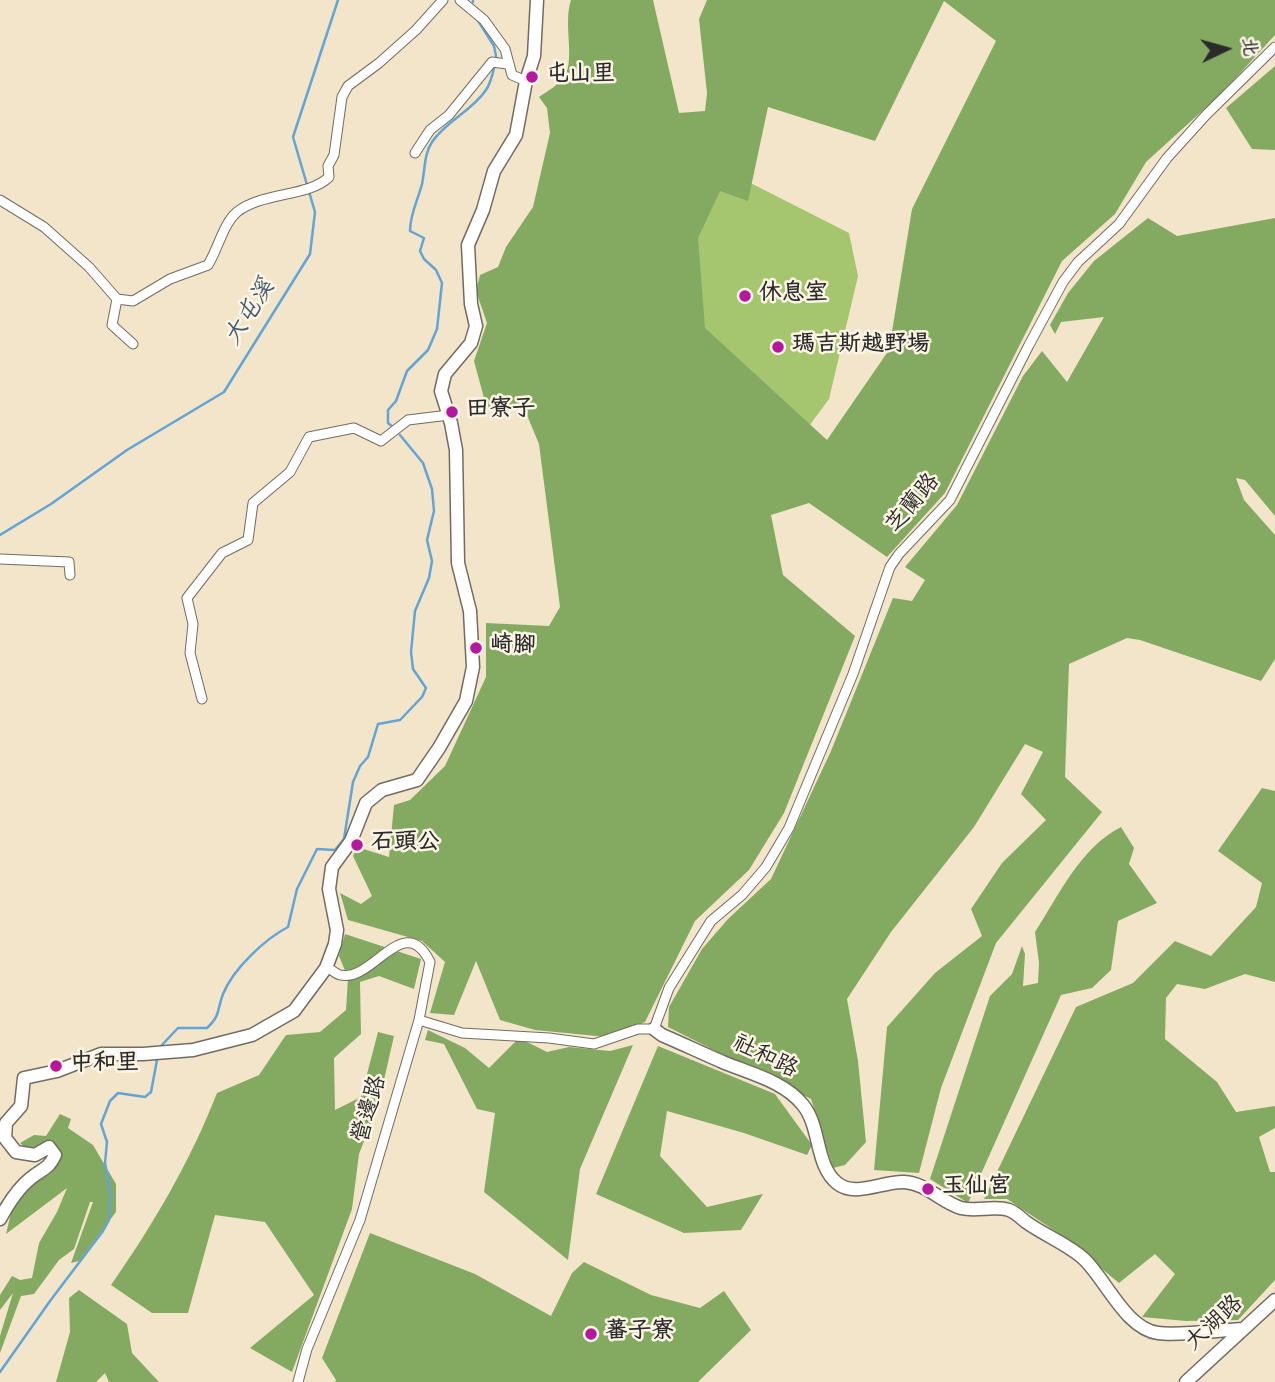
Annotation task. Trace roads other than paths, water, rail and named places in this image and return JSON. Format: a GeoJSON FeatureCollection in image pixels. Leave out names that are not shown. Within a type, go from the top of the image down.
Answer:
{"type":"FeatureCollection","features":[{"type":"Feature","properties":{"kind":"street"},"geometry":{"type":"LineString","coordinates":[[0,200],[49,232],[89,267],[117,299],[133,302],[170,279],[208,265],[235,213],[257,200],[324,182],[329,177],[328,166],[334,155],[342,97],[348,86],[416,30],[443,0]]}},
{"type":"Feature","properties":{"kind":"street"},"geometry":{"type":"LineString","coordinates":[[460,0],[484,20],[505,49],[512,75],[526,80]]}},
{"type":"Feature","properties":{"kind":"street"},"geometry":{"type":"LineString","coordinates":[[0,1219],[11,1199],[31,1178],[49,1167],[55,1155],[49,1147],[35,1155],[16,1152],[5,1138],[6,1123],[21,1105],[24,1078],[57,1071],[101,1054],[193,1051],[253,1035],[294,1011],[326,966],[335,944],[337,930],[329,889],[332,867],[351,841],[366,803],[382,790],[417,780],[466,701],[473,667],[470,611],[458,563],[456,450],[441,391],[446,374],[471,344],[476,326],[471,304],[468,245],[483,210],[494,171],[516,135],[526,80],[534,56],[537,0]]}},
{"type":"Feature","properties":{"kind":"street","name":"芝蘭路"},"geometry":{"type":"LineString","coordinates":[[654,1028],[669,988],[711,921],[742,895],[766,867],[789,828],[853,674],[890,567],[950,500],[1063,282],[1078,262],[1119,224],[1133,201],[1175,149],[1275,47]]}},
{"type":"Feature","properties":{"kind":"street"},"geometry":{"type":"LineString","coordinates":[[415,153],[430,130],[449,115],[487,60],[508,64]]}},
{"type":"Feature","properties":{"kind":"street"},"geometry":{"type":"LineString","coordinates":[[117,299],[113,325],[132,344]]}},
{"type":"Feature","properties":{"kind":"street"},"geometry":{"type":"LineString","coordinates":[[202,699],[190,653],[193,624],[187,598],[222,553],[248,540],[253,503],[290,472],[309,437],[354,428],[381,441],[408,420],[449,415]]}},
{"type":"Feature","properties":{"kind":"street"},"geometry":{"type":"LineString","coordinates":[[0,559],[69,562],[70,575]]}},
{"type":"Feature","properties":{"kind":"street","name":"營邊路"},"geometry":{"type":"LineString","coordinates":[[298,1382],[307,1349],[360,1220],[419,1020],[430,962],[417,944],[411,942],[397,946],[355,973],[341,975],[326,966]]}},
{"type":"Feature","properties":{"kind":"street"},"geometry":{"type":"LineString","coordinates":[[419,1020],[463,1033],[549,1038],[594,1044],[638,1029],[654,1028]]}},
{"type":"Feature","properties":{"kind":"street","name":"社和路"},"geometry":{"type":"LineString","coordinates":[[654,1028],[662,1035],[769,1080],[788,1091],[810,1116],[824,1163],[831,1175],[836,1182],[848,1189],[908,1182],[965,1209],[1007,1209],[1084,1258],[1130,1317],[1142,1328],[1158,1333],[1243,1329]]}},
{"type":"Feature","properties":{"kind":"street","name":"大湖路"},"geometry":{"type":"LineString","coordinates":[[1186,1382],[1275,1300]]}},
{"type":"Feature","properties":{"kind":"waterway","name":"大屯溪"},"geometry":{"type":"LineString","coordinates":[[0,535],[51,504],[127,450],[224,392],[310,254],[315,212],[293,137],[338,0]]}},
{"type":"Feature","properties":{"kind":"waterway"},"geometry":{"type":"LineString","coordinates":[[477,19],[494,46],[496,56]]}},
{"type":"Feature","properties":{"kind":"waterway"},"geometry":{"type":"LineString","coordinates":[[394,428],[388,423],[388,410],[396,401],[407,371],[428,350],[437,329],[442,283],[436,270],[420,251],[424,238],[410,231],[427,152],[438,135],[486,90],[495,64]]}},
{"type":"Feature","properties":{"kind":"waterway"},"geometry":{"type":"LineString","coordinates":[[161,1046],[178,1028],[207,1028],[217,1015],[228,984],[242,965],[260,947],[288,927],[297,889],[317,849],[335,850],[344,839],[353,782],[360,766],[368,757],[378,724],[400,720],[422,697],[426,688],[413,669],[411,652],[415,611],[429,578],[432,561],[427,540],[434,511],[432,489],[423,463],[400,435]]}},
{"type":"Feature","properties":{"kind":"waterway"},"geometry":{"type":"LineString","coordinates":[[0,1372],[109,1220],[111,1195],[105,1163],[107,1142],[101,1124],[110,1101],[118,1093],[145,1097],[151,1092],[157,1060]]}},
{"type":"Feature","properties":{"kind":"place","name":"屯山里"},"geometry":{"type":"Point","coordinates":[532,77]}},
{"type":"Feature","properties":{"kind":"place","name":"休息室"},"geometry":{"type":"Point","coordinates":[745,296]}},
{"type":"Feature","properties":{"kind":"place","name":"瑪吉斯越野場"},"geometry":{"type":"Point","coordinates":[778,347]}},
{"type":"Feature","properties":{"kind":"place","name":"田寮子"},"geometry":{"type":"Point","coordinates":[452,412]}},
{"type":"Feature","properties":{"kind":"place","name":"崎腳"},"geometry":{"type":"Point","coordinates":[476,648]}},
{"type":"Feature","properties":{"kind":"place","name":"石頭公"},"geometry":{"type":"Point","coordinates":[357,845]}},
{"type":"Feature","properties":{"kind":"place","name":"中和里"},"geometry":{"type":"Point","coordinates":[56,1066]}},
{"type":"Feature","properties":{"kind":"place","name":"玉仙宮"},"geometry":{"type":"Point","coordinates":[928,1189]}},
{"type":"Feature","properties":{"kind":"place","name":"蕃子寮"},"geometry":{"type":"Point","coordinates":[591,1334]}}]}
